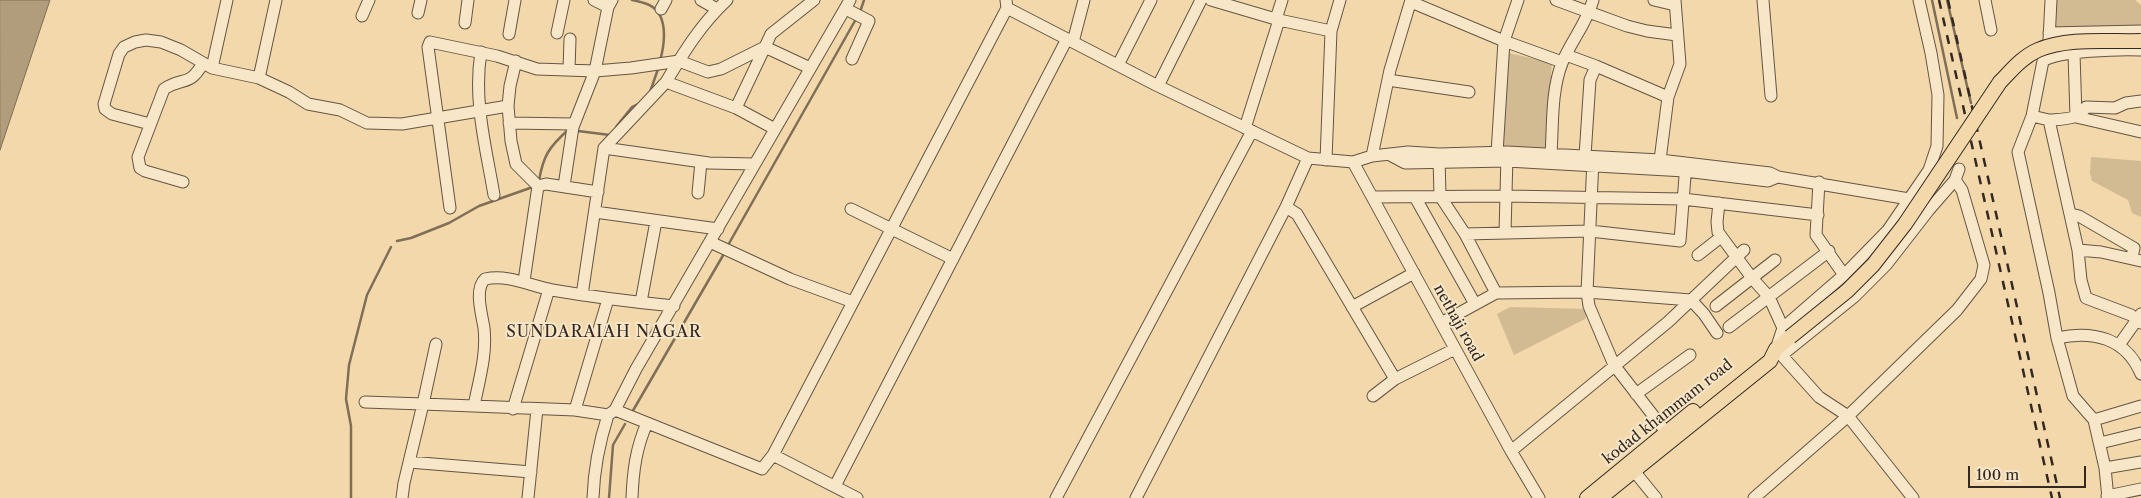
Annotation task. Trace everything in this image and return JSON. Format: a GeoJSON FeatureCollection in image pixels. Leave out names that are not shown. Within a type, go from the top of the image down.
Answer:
{"type":"FeatureCollection","features":[{"type":"Feature","properties":{"kind":"main road","name":"kodad khammam road"},"geometry":{"type":"LineString","coordinates":[[1600,498],[1763,367],[1777,353],[1786,333],[1848,291],[1873,265],[1905,224],[2000,82],[2019,62],[2037,51],[2070,43],[2141,41]]}},
{"type":"Feature","properties":{"kind":"main road","name":"kodad khammam road"},"geometry":{"type":"LineString","coordinates":[[1587,498],[1666,432],[1756,363],[1777,353]]}},
{"type":"Feature","properties":{"kind":"street"},"geometry":{"type":"LineString","coordinates":[[183,182],[145,171],[140,168],[138,157],[164,89],[192,79],[208,66],[227,0]]}},
{"type":"Feature","properties":{"kind":"street"},"geometry":{"type":"LineString","coordinates":[[259,78],[276,0]]}},
{"type":"Feature","properties":{"kind":"street"},"geometry":{"type":"LineString","coordinates":[[362,16],[369,0]]}},
{"type":"Feature","properties":{"kind":"street"},"geometry":{"type":"LineString","coordinates":[[418,13],[421,0]]}},
{"type":"Feature","properties":{"kind":"street"},"geometry":{"type":"LineString","coordinates":[[465,23],[468,0]]}},
{"type":"Feature","properties":{"kind":"street"},"geometry":{"type":"LineString","coordinates":[[509,34],[516,0]]}},
{"type":"Feature","properties":{"kind":"street"},"geometry":{"type":"LineString","coordinates":[[556,32],[564,0]]}},
{"type":"Feature","properties":{"kind":"street"},"geometry":{"type":"LineString","coordinates":[[564,186],[574,124],[595,71],[610,4],[594,0]]}},
{"type":"Feature","properties":{"kind":"street"},"geometry":{"type":"LineString","coordinates":[[701,0],[717,9]]}},
{"type":"Feature","properties":{"kind":"street"},"geometry":{"type":"LineString","coordinates":[[582,294],[604,148],[666,82],[674,61],[717,9],[727,0]]}},
{"type":"Feature","properties":{"kind":"street"},"geometry":{"type":"LineString","coordinates":[[736,108],[771,34],[814,0]]}},
{"type":"Feature","properties":{"kind":"street"},"geometry":{"type":"LineString","coordinates":[[835,486],[1070,40],[1084,0]]}},
{"type":"Feature","properties":{"kind":"street"},"geometry":{"type":"LineString","coordinates":[[1118,65],[1151,0]]}},
{"type":"Feature","properties":{"kind":"street"},"geometry":{"type":"LineString","coordinates":[[1158,86],[1201,0]]}},
{"type":"Feature","properties":{"kind":"street"},"geometry":{"type":"LineString","coordinates":[[1211,0],[1277,19],[1331,31]]}},
{"type":"Feature","properties":{"kind":"street"},"geometry":{"type":"LineString","coordinates":[[1056,498],[1248,129],[1282,0]]}},
{"type":"Feature","properties":{"kind":"street"},"geometry":{"type":"LineString","coordinates":[[1326,160],[1331,31],[1340,0]]}},
{"type":"Feature","properties":{"kind":"street"},"geometry":{"type":"LineString","coordinates":[[1505,233],[1506,196],[1503,155],[1504,41],[1518,0]]}},
{"type":"Feature","properties":{"kind":"street"},"geometry":{"type":"LineString","coordinates":[[1556,0],[1591,6],[1647,31],[1677,35]]}},
{"type":"Feature","properties":{"kind":"street"},"geometry":{"type":"LineString","coordinates":[[1654,0],[1675,3],[1680,64],[1668,97],[1660,160]]}},
{"type":"Feature","properties":{"kind":"street"},"geometry":{"type":"LineString","coordinates":[[1762,0],[1771,96]]}},
{"type":"Feature","properties":{"kind":"street"},"geometry":{"type":"LineString","coordinates":[[1719,203],[1717,227],[1721,238],[1740,254],[1752,278],[1769,297],[1786,333],[1888,230],[1929,170],[1936,146],[1938,95],[1919,0]]}},
{"type":"Feature","properties":{"kind":"street"},"geometry":{"type":"LineString","coordinates":[[1985,0],[1991,30]]}},
{"type":"Feature","properties":{"kind":"street"},"geometry":{"type":"LineString","coordinates":[[2048,59],[2051,0]]}},
{"type":"Feature","properties":{"kind":"street"},"geometry":{"type":"LineString","coordinates":[[1372,156],[1388,80],[1411,1],[1504,41],[1564,59],[1596,66],[1668,97]]}},
{"type":"Feature","properties":{"kind":"street"},"geometry":{"type":"LineString","coordinates":[[365,402],[615,413],[635,418],[762,469],[773,455],[892,228],[1006,4],[1158,86],[1308,158],[1353,162],[1372,156],[1390,155],[1405,163],[1503,155],[1551,155],[1590,160],[1660,160],[1768,181],[1778,177],[1819,182],[1909,199],[1928,211]]}},
{"type":"Feature","properties":{"kind":"street"},"geometry":{"type":"LineString","coordinates":[[1551,155],[1556,81],[1564,59],[1591,6]]}},
{"type":"Feature","properties":{"kind":"street"},"geometry":{"type":"LineString","coordinates":[[593,498],[598,446],[636,369],[810,68],[853,10],[869,21],[852,59]]}},
{"type":"Feature","properties":{"kind":"street"},"geometry":{"type":"LineString","coordinates":[[2050,33],[2141,31]]}},
{"type":"Feature","properties":{"kind":"street"},"geometry":{"type":"LineString","coordinates":[[569,70],[570,39]]}},
{"type":"Feature","properties":{"kind":"street"},"geometry":{"type":"LineString","coordinates":[[150,124],[112,114],[105,109],[105,96],[119,54],[124,47],[146,40],[161,42],[181,50],[208,66],[259,78],[289,92],[308,104],[340,110],[367,123],[402,124],[508,106]]}},
{"type":"Feature","properties":{"kind":"street"},"geometry":{"type":"LineString","coordinates":[[450,208],[429,43],[433,42],[480,52],[538,69],[595,71],[631,68],[674,61],[703,71],[714,71],[765,47]]}},
{"type":"Feature","properties":{"kind":"street"},"geometry":{"type":"LineString","coordinates":[[765,47],[810,68]]}},
{"type":"Feature","properties":{"kind":"street"},"geometry":{"type":"LineString","coordinates":[[2141,50],[2115,49],[2074,53],[2043,61],[2032,116],[2018,152],[2049,293],[2056,338],[2074,396],[2094,420],[2105,468],[2107,497],[2141,489]]}},
{"type":"Feature","properties":{"kind":"street"},"geometry":{"type":"LineString","coordinates":[[480,52],[477,74],[479,110],[494,195]]}},
{"type":"Feature","properties":{"kind":"street"},"geometry":{"type":"LineString","coordinates":[[2074,53],[2076,117]]}},
{"type":"Feature","properties":{"kind":"street"},"geometry":{"type":"LineString","coordinates":[[516,61],[510,86],[508,106],[516,164],[538,186]]}},
{"type":"Feature","properties":{"kind":"street"},"geometry":{"type":"LineString","coordinates":[[1596,66],[1590,80],[1591,196],[1587,292],[1589,306],[1614,365],[1666,432]]}},
{"type":"Feature","properties":{"kind":"street"},"geometry":{"type":"LineString","coordinates":[[1388,80],[1469,92]]}},
{"type":"Feature","properties":{"kind":"street"},"geometry":{"type":"LineString","coordinates":[[666,82],[736,108],[775,129]]}},
{"type":"Feature","properties":{"kind":"street"},"geometry":{"type":"LineString","coordinates":[[2076,117],[2082,114],[2086,108],[2115,108],[2126,103],[2141,101]]}},
{"type":"Feature","properties":{"kind":"street"},"geometry":{"type":"LineString","coordinates":[[2032,116],[2049,120],[2076,117],[2141,132]]}},
{"type":"Feature","properties":{"kind":"street"},"geometry":{"type":"LineString","coordinates":[[2049,120],[2071,214],[2078,250],[2081,280],[2086,298],[2140,319],[2119,345]]}},
{"type":"Feature","properties":{"kind":"street"},"geometry":{"type":"LineString","coordinates":[[509,122],[574,124]]}},
{"type":"Feature","properties":{"kind":"street"},"geometry":{"type":"LineString","coordinates":[[604,148],[701,162],[754,164]]}},
{"type":"Feature","properties":{"kind":"street"},"geometry":{"type":"LineString","coordinates":[[1503,155],[1686,166]]}},
{"type":"Feature","properties":{"kind":"street"},"geometry":{"type":"LineString","coordinates":[[1136,498],[1286,207],[1308,158]]}},
{"type":"Feature","properties":{"kind":"street"},"geometry":{"type":"LineString","coordinates":[[1439,159],[1440,196],[1465,234],[1496,293]]}},
{"type":"Feature","properties":{"kind":"street"},"geometry":{"type":"LineString","coordinates":[[698,193],[701,162]]}},
{"type":"Feature","properties":{"kind":"street","name":"nethaji road"},"geometry":{"type":"LineString","coordinates":[[1353,162],[1511,451],[1539,498]]}},
{"type":"Feature","properties":{"kind":"street"},"geometry":{"type":"LineString","coordinates":[[1465,234],[1590,231],[1680,241],[1686,166]]}},
{"type":"Feature","properties":{"kind":"street"},"geometry":{"type":"LineString","coordinates":[[1754,498],[1848,416],[1957,310],[1981,279],[1984,265],[1957,175],[1886,265],[1854,297],[1777,353],[1819,397],[1848,416],[1913,498]]}},
{"type":"Feature","properties":{"kind":"street"},"geometry":{"type":"LineString","coordinates":[[1819,182],[1816,235],[1844,275]]}},
{"type":"Feature","properties":{"kind":"street"},"geometry":{"type":"LineString","coordinates":[[538,186],[546,184],[598,192]]}},
{"type":"Feature","properties":{"kind":"street"},"geometry":{"type":"LineString","coordinates":[[524,281],[538,186]]}},
{"type":"Feature","properties":{"kind":"street"},"geometry":{"type":"LineString","coordinates":[[1372,197],[1591,196],[1683,199],[1818,215]]}},
{"type":"Feature","properties":{"kind":"street"},"geometry":{"type":"LineString","coordinates":[[1415,197],[1475,304]]}},
{"type":"Feature","properties":{"kind":"street"},"geometry":{"type":"LineString","coordinates":[[1286,207],[1297,214],[1395,379]]}},
{"type":"Feature","properties":{"kind":"street"},"geometry":{"type":"LineString","coordinates":[[851,209],[953,259]]}},
{"type":"Feature","properties":{"kind":"street"},"geometry":{"type":"LineString","coordinates":[[595,212],[718,228]]}},
{"type":"Feature","properties":{"kind":"street"},"geometry":{"type":"LineString","coordinates":[[2071,214],[2079,216],[2134,248],[2136,259],[2101,252],[2078,250]]}},
{"type":"Feature","properties":{"kind":"street"},"geometry":{"type":"LineString","coordinates":[[641,302],[656,221]]}},
{"type":"Feature","properties":{"kind":"street"},"geometry":{"type":"LineString","coordinates":[[1698,254],[1721,238]]}},
{"type":"Feature","properties":{"kind":"street"},"geometry":{"type":"LineString","coordinates":[[710,242],[790,279],[853,302]]}},
{"type":"Feature","properties":{"kind":"street"},"geometry":{"type":"LineString","coordinates":[[1729,327],[1829,251]]}},
{"type":"Feature","properties":{"kind":"street"},"geometry":{"type":"LineString","coordinates":[[1511,451],[1668,322],[1740,254]]}},
{"type":"Feature","properties":{"kind":"street"},"geometry":{"type":"LineString","coordinates":[[1716,306],[1775,260]]}},
{"type":"Feature","properties":{"kind":"street"},"geometry":{"type":"LineString","coordinates":[[1352,307],[1414,273]]}},
{"type":"Feature","properties":{"kind":"street"},"geometry":{"type":"LineString","coordinates":[[474,406],[485,346],[480,297],[482,282],[492,278],[524,281],[549,289],[608,299],[674,306]]}},
{"type":"Feature","properties":{"kind":"street"},"geometry":{"type":"LineString","coordinates":[[513,409],[549,289]]}},
{"type":"Feature","properties":{"kind":"street"},"geometry":{"type":"LineString","coordinates":[[1441,323],[1496,293],[1587,292],[1691,300],[1717,333]]}},
{"type":"Feature","properties":{"kind":"street"},"geometry":{"type":"LineString","coordinates":[[574,410],[608,299]]}},
{"type":"Feature","properties":{"kind":"street"},"geometry":{"type":"LineString","coordinates":[[2056,338],[2074,334],[2113,341],[2135,360],[2141,374]]}},
{"type":"Feature","properties":{"kind":"street"},"geometry":{"type":"LineString","coordinates":[[402,498],[408,462],[436,344]]}},
{"type":"Feature","properties":{"kind":"street"},"geometry":{"type":"LineString","coordinates":[[1373,396],[1395,379],[1455,349]]}},
{"type":"Feature","properties":{"kind":"street"},"geometry":{"type":"LineString","coordinates":[[1636,394],[1690,355]]}},
{"type":"Feature","properties":{"kind":"street"},"geometry":{"type":"LineString","coordinates":[[2094,420],[2141,406]]}},
{"type":"Feature","properties":{"kind":"street"},"geometry":{"type":"LineString","coordinates":[[528,498],[537,409]]}},
{"type":"Feature","properties":{"kind":"street"},"geometry":{"type":"LineString","coordinates":[[632,498],[633,465],[647,423]]}},
{"type":"Feature","properties":{"kind":"street"},"geometry":{"type":"LineString","coordinates":[[2100,443],[2141,433]]}},
{"type":"Feature","properties":{"kind":"street"},"geometry":{"type":"LineString","coordinates":[[773,455],[857,498]]}},
{"type":"Feature","properties":{"kind":"street"},"geometry":{"type":"LineString","coordinates":[[408,462],[531,472]]}},
{"type":"Feature","properties":{"kind":"street"},"geometry":{"type":"LineString","coordinates":[[2105,468],[2141,462]]}},
{"type":"Feature","properties":{"kind":"street"},"geometry":{"type":"LineString","coordinates":[[1634,472],[1656,498]]}},
{"type":"Feature","properties":{"kind":"shaded area"},"geometry":{"type":"Polygon","coordinates":[[[0,0],[50,0],[0,150],[0,0]]]}},
{"type":"Feature","properties":{"kind":"shaded area"},"geometry":{"type":"Polygon","coordinates":[[[2054,0],[2135,0],[2141,5],[2141,27],[2052,28],[2054,0]]]}},
{"type":"Feature","properties":{"kind":"shaded area"},"geometry":{"type":"Polygon","coordinates":[[[1509,53],[1552,63],[1545,150],[1503,148],[1509,53]]]}},
{"type":"Feature","properties":{"kind":"shaded area"},"geometry":{"type":"Polygon","coordinates":[[[2091,157],[2141,161],[2141,217],[2132,213],[2128,200],[2092,181],[2090,173],[2091,157]]]}},
{"type":"Feature","properties":{"kind":"shaded area"},"geometry":{"type":"Polygon","coordinates":[[[1510,307],[1590,309],[1585,319],[1514,355],[1497,314],[1510,307]]]}},
{"type":"Feature","properties":{"kind":"waterway"},"geometry":{"type":"LineString","coordinates":[[632,0],[647,4],[659,14],[664,29],[660,61]]}},
{"type":"Feature","properties":{"kind":"waterway"},"geometry":{"type":"LineString","coordinates":[[860,12],[864,0]]}},
{"type":"Feature","properties":{"kind":"waterway"},"geometry":{"type":"LineString","coordinates":[[1932,0],[1957,118]]}},
{"type":"Feature","properties":{"kind":"waterway"},"geometry":{"type":"LineString","coordinates":[[1947,0],[1971,103]]}},
{"type":"Feature","properties":{"kind":"waterway"},"geometry":{"type":"LineString","coordinates":[[727,247],[856,19]]}},
{"type":"Feature","properties":{"kind":"waterway"},"geometry":{"type":"LineString","coordinates":[[650,92],[658,69]]}},
{"type":"Feature","properties":{"kind":"waterway"},"geometry":{"type":"LineString","coordinates":[[616,127],[632,107],[640,103]]}},
{"type":"Feature","properties":{"kind":"waterway"},"geometry":{"type":"LineString","coordinates":[[539,181],[548,152],[568,130]]}},
{"type":"Feature","properties":{"kind":"waterway"},"geometry":{"type":"LineString","coordinates":[[578,131],[610,135]]}},
{"type":"Feature","properties":{"kind":"waterway"},"geometry":{"type":"LineString","coordinates":[[397,241],[411,238],[449,223],[479,206],[530,188]]}},
{"type":"Feature","properties":{"kind":"waterway"},"geometry":{"type":"LineString","coordinates":[[351,498],[351,426],[346,399],[349,365],[367,295],[391,247]]}},
{"type":"Feature","properties":{"kind":"waterway"},"geometry":{"type":"LineString","coordinates":[[631,414],[725,252]]}},
{"type":"Feature","properties":{"kind":"waterway"},"geometry":{"type":"LineString","coordinates":[[609,498],[613,445],[625,424]]}},
{"type":"Feature","properties":{"kind":"railway"},"geometry":{"type":"LineString","coordinates":[[1939,0],[2052,498]]}},
{"type":"Feature","properties":{"kind":"railway"},"geometry":{"type":"LineString","coordinates":[[1948,0],[2060,498]]}},
{"type":"Feature","properties":{"kind":"district","name":"SUNDARAIAH NAGAR"},"geometry":{"type":"Point","coordinates":[604,332]}}]}
